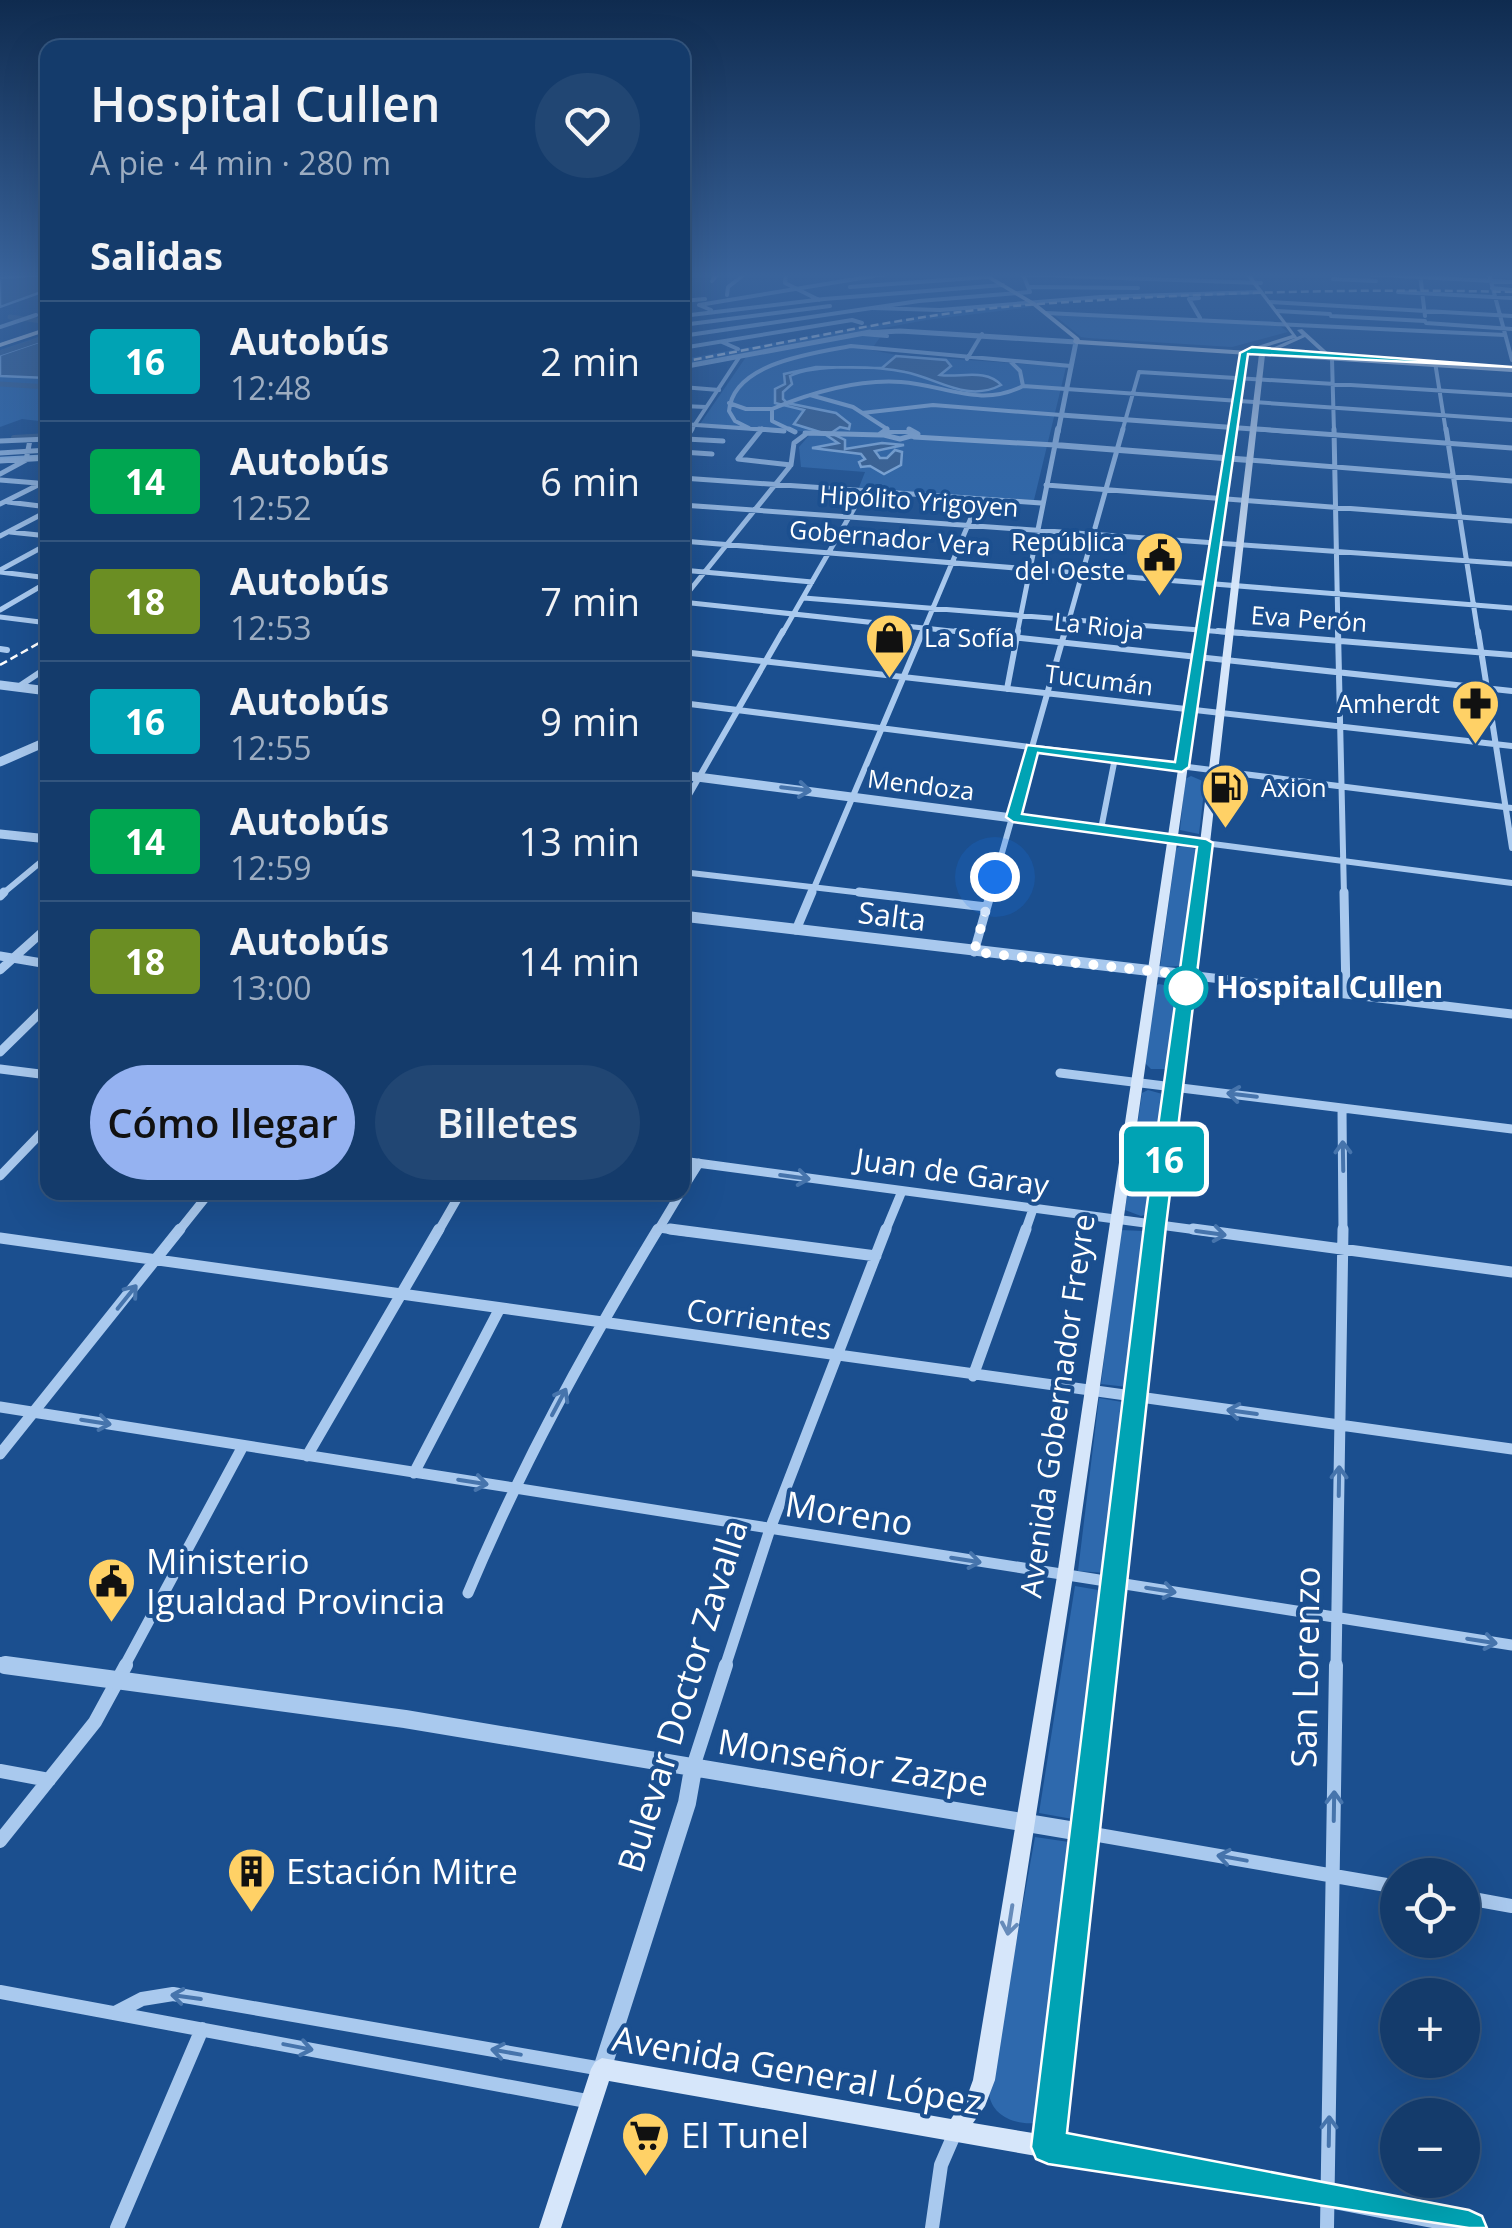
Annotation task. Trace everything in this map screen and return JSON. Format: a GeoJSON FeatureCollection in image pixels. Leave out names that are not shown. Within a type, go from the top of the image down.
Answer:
{"type":"FeatureCollection","features":[{"type":"Feature","properties":{"kind":"main road","name":"Avenida Gobernador Freyre"},"geometry":{"type":"LineString","coordinates":[[956,2132],[984,2080],[1065,1576],[1114,1220],[1241,378]]}},
{"type":"Feature","properties":{"kind":"main road"},"geometry":{"type":"LineString","coordinates":[[1048,2147],[1259,378]]}},
{"type":"Feature","properties":{"kind":"main road","name":"Bulevar Doctor Zavalla"},"geometry":{"type":"LineString","coordinates":[[550,2228],[602,2069]]}},
{"type":"Feature","properties":{"kind":"main road","name":"Avenida General López"},"geometry":{"type":"LineString","coordinates":[[602,2069],[1048,2147]]}},
{"type":"Feature","properties":{"kind":"street"},"geometry":{"type":"LineString","coordinates":[[690,433],[725,378]]}},
{"type":"Feature","properties":{"kind":"street"},"geometry":{"type":"LineString","coordinates":[[748,428],[734,421],[729,403],[737,390],[755,378]]}},
{"type":"Feature","properties":{"kind":"street"},"geometry":{"type":"LineString","coordinates":[[1022,378],[1023,386]]}},
{"type":"Feature","properties":{"kind":"street"},"geometry":{"type":"LineString","coordinates":[[1007,689],[1040,503],[1069,378]]}},
{"type":"Feature","properties":{"kind":"street"},"geometry":{"type":"LineString","coordinates":[[974,952],[1136,378]]}},
{"type":"Feature","properties":{"kind":"street"},"geometry":{"type":"LineString","coordinates":[[1259,378],[1512,395]]}},
{"type":"Feature","properties":{"kind":"street"},"geometry":{"type":"LineString","coordinates":[[1333,378],[1346,994]]}},
{"type":"Feature","properties":{"kind":"street"},"geometry":{"type":"LineString","coordinates":[[1437,378],[1495,744],[1509,808],[1512,848]]}},
{"type":"Feature","properties":{"kind":"street"},"geometry":{"type":"LineString","coordinates":[[729,403],[742,408],[772,409],[810,394],[897,382],[952,395],[996,396],[1023,386],[1512,420]]}},
{"type":"Feature","properties":{"kind":"street"},"geometry":{"type":"LineString","coordinates":[[690,388],[719,390]]}},
{"type":"Feature","properties":{"kind":"street"},"geometry":{"type":"LineString","coordinates":[[810,394],[843,403],[873,420],[883,432],[916,435]]}},
{"type":"Feature","properties":{"kind":"street"},"geometry":{"type":"LineString","coordinates":[[986,396],[1004,400]]}},
{"type":"Feature","properties":{"kind":"street"},"geometry":{"type":"LineString","coordinates":[[996,396],[1008,404],[1006,411]]}},
{"type":"Feature","properties":{"kind":"street"},"geometry":{"type":"LineString","coordinates":[[792,402],[821,399]]}},
{"type":"Feature","properties":{"kind":"street"},"geometry":{"type":"LineString","coordinates":[[862,413],[933,405],[1512,448]]}},
{"type":"Feature","properties":{"kind":"street"},"geometry":{"type":"LineString","coordinates":[[690,406],[706,407]]}},
{"type":"Feature","properties":{"kind":"street"},"geometry":{"type":"LineString","coordinates":[[772,409],[772,422],[795,432]]}},
{"type":"Feature","properties":{"kind":"street"},"geometry":{"type":"LineString","coordinates":[[873,420],[880,413]]}},
{"type":"Feature","properties":{"kind":"street"},"geometry":{"type":"LineString","coordinates":[[690,424],[806,434],[883,432],[1512,481]]}},
{"type":"Feature","properties":{"kind":"street"},"geometry":{"type":"LineString","coordinates":[[762,430],[739,460],[791,464]]}},
{"type":"Feature","properties":{"kind":"street"},"geometry":{"type":"LineString","coordinates":[[690,590],[776,485],[791,464],[794,443],[806,434]]}},
{"type":"Feature","properties":{"kind":"street"},"geometry":{"type":"LineString","coordinates":[[0,441],[40,439]]}},
{"type":"Feature","properties":{"kind":"street"},"geometry":{"type":"LineString","coordinates":[[0,477],[27,456],[30,440]]}},
{"type":"Feature","properties":{"kind":"street"},"geometry":{"type":"LineString","coordinates":[[690,442],[724,441]]}},
{"type":"Feature","properties":{"kind":"street"},"geometry":{"type":"LineString","coordinates":[[0,452],[40,457]]}},
{"type":"Feature","properties":{"kind":"street"},"geometry":{"type":"LineString","coordinates":[[0,461],[40,452]]}},
{"type":"Feature","properties":{"kind":"street"},"geometry":{"type":"LineString","coordinates":[[690,453],[712,454]]}},
{"type":"Feature","properties":{"kind":"street"},"geometry":{"type":"LineString","coordinates":[[0,477],[40,482]]}},
{"type":"Feature","properties":{"kind":"street"},"geometry":{"type":"LineString","coordinates":[[690,479],[1040,503]]}},
{"type":"Feature","properties":{"kind":"street"},"geometry":{"type":"LineString","coordinates":[[2,502],[40,485]]}},
{"type":"Feature","properties":{"kind":"street"},"geometry":{"type":"LineString","coordinates":[[1046,486],[1512,521]]}},
{"type":"Feature","properties":{"kind":"street"},"geometry":{"type":"LineString","coordinates":[[690,792],[864,491]]}},
{"type":"Feature","properties":{"kind":"street"},"geometry":{"type":"LineString","coordinates":[[796,930],[979,498]]}},
{"type":"Feature","properties":{"kind":"street"},"geometry":{"type":"LineString","coordinates":[[2,502],[40,507]]}},
{"type":"Feature","properties":{"kind":"street","name":"Hipólito Yrigoyen"},"geometry":{"type":"LineString","coordinates":[[690,506],[1512,564]]}},
{"type":"Feature","properties":{"kind":"street"},"geometry":{"type":"LineString","coordinates":[[9,532],[40,513]]}},
{"type":"Feature","properties":{"kind":"street"},"geometry":{"type":"LineString","coordinates":[[0,533],[40,535]]}},
{"type":"Feature","properties":{"kind":"street","name":"Gobernador Vera"},"geometry":{"type":"LineString","coordinates":[[690,542],[1512,608]]}},
{"type":"Feature","properties":{"kind":"street"},"geometry":{"type":"LineString","coordinates":[[0,571],[40,548]]}},
{"type":"Feature","properties":{"kind":"street"},"geometry":{"type":"LineString","coordinates":[[0,571],[40,578]]}},
{"type":"Feature","properties":{"kind":"street"},"geometry":{"type":"LineString","coordinates":[[690,571],[812,582]]}},
{"type":"Feature","properties":{"kind":"street"},"geometry":{"type":"LineString","coordinates":[[0,614],[40,586]]}},
{"type":"Feature","properties":{"kind":"street","name":"Eva Perón"},"geometry":{"type":"LineString","coordinates":[[804,598],[1512,654]]}},
{"type":"Feature","properties":{"kind":"street","name":"La Rioja"},"geometry":{"type":"LineString","coordinates":[[690,602],[1512,690]]}},
{"type":"Feature","properties":{"kind":"street"},"geometry":{"type":"LineString","coordinates":[[0,614],[40,622]]}},
{"type":"Feature","properties":{"kind":"street","name":"Tucumán"},"geometry":{"type":"LineString","coordinates":[[690,653],[1512,746]]}},
{"type":"Feature","properties":{"kind":"street"},"geometry":{"type":"LineString","coordinates":[[18,687],[40,672]]}},
{"type":"Feature","properties":{"kind":"street"},"geometry":{"type":"LineString","coordinates":[[0,685],[40,690]]}},
{"type":"Feature","properties":{"kind":"street"},"geometry":{"type":"LineString","coordinates":[[690,704],[1509,808]]}},
{"type":"Feature","properties":{"kind":"street"},"geometry":{"type":"LineString","coordinates":[[0,762],[40,744]]}},
{"type":"Feature","properties":{"kind":"street"},"geometry":{"type":"LineString","coordinates":[[1100,829],[1114,758]]}},
{"type":"Feature","properties":{"kind":"street","name":"Mendoza"},"geometry":{"type":"LineString","coordinates":[[690,776],[1512,883]]}},
{"type":"Feature","properties":{"kind":"street"},"geometry":{"type":"LineString","coordinates":[[0,834],[40,838]]}},
{"type":"Feature","properties":{"kind":"street"},"geometry":{"type":"LineString","coordinates":[[0,896],[40,863]]}},
{"type":"Feature","properties":{"kind":"street"},"geometry":{"type":"LineString","coordinates":[[690,873],[986,908]]}},
{"type":"Feature","properties":{"kind":"street","name":"Salta"},"geometry":{"type":"LineString","coordinates":[[690,917],[1512,1014]]}},
{"type":"Feature","properties":{"kind":"street"},"geometry":{"type":"LineString","coordinates":[[0,970],[40,934]]}},
{"type":"Feature","properties":{"kind":"street"},"geometry":{"type":"LineString","coordinates":[[0,956],[40,963]]}},
{"type":"Feature","properties":{"kind":"street"},"geometry":{"type":"LineString","coordinates":[[0,1052],[40,1013]]}},
{"type":"Feature","properties":{"kind":"street"},"geometry":{"type":"LineString","coordinates":[[0,1069],[40,1074]]}},
{"type":"Feature","properties":{"kind":"street"},"geometry":{"type":"LineString","coordinates":[[1060,1073],[1512,1128]]}},
{"type":"Feature","properties":{"kind":"street","name":"San Lorenzo"},"geometry":{"type":"LineString","coordinates":[[1328,2228],[1344,1250],[1342,1108]]}},
{"type":"Feature","properties":{"kind":"street"},"geometry":{"type":"LineString","coordinates":[[0,1176],[40,1134]]}},
{"type":"Feature","properties":{"kind":"street","name":"Juan de Garay"},"geometry":{"type":"LineString","coordinates":[[690,1162],[1512,1272]]}},
{"type":"Feature","properties":{"kind":"street"},"geometry":{"type":"LineString","coordinates":[[690,1178],[699,1164]]}},
{"type":"Feature","properties":{"kind":"street","name":"Bulevar Doctor Zavalla"},"geometry":{"type":"LineString","coordinates":[[602,2069],[687,1803],[692,1769],[770,1528],[902,1192]]}},
{"type":"Feature","properties":{"kind":"street"},"geometry":{"type":"LineString","coordinates":[[0,1454],[204,1200]]}},
{"type":"Feature","properties":{"kind":"street"},"geometry":{"type":"LineString","coordinates":[[307,1456],[456,1200]]}},
{"type":"Feature","properties":{"kind":"street"},"geometry":{"type":"LineString","coordinates":[[468,1594],[512,1488],[602,1322],[676,1200]]}},
{"type":"Feature","properties":{"kind":"street"},"geometry":{"type":"LineString","coordinates":[[973,1376],[1032,1209]]}},
{"type":"Feature","properties":{"kind":"street"},"geometry":{"type":"LineString","coordinates":[[659,1228],[876,1256]]}},
{"type":"Feature","properties":{"kind":"street","name":"Corrientes"},"geometry":{"type":"LineString","coordinates":[[0,1238],[1512,1449]]}},
{"type":"Feature","properties":{"kind":"street"},"geometry":{"type":"LineString","coordinates":[[414,1473],[500,1308]]}},
{"type":"Feature","properties":{"kind":"street","name":"Moreno"},"geometry":{"type":"LineString","coordinates":[[0,1407],[1512,1645]]}},
{"type":"Feature","properties":{"kind":"street"},"geometry":{"type":"LineString","coordinates":[[0,1841],[95,1722],[243,1446]]}},
{"type":"Feature","properties":{"kind":"street","name":"Monseñor Zazpe"},"geometry":{"type":"LineString","coordinates":[[0,1664],[404,1719],[1380,1884]]}},
{"type":"Feature","properties":{"kind":"street"},"geometry":{"type":"LineString","coordinates":[[0,1771],[49,1780]]}},
{"type":"Feature","properties":{"kind":"street"},"geometry":{"type":"LineString","coordinates":[[1480,1901],[1512,1906]]}},
{"type":"Feature","properties":{"kind":"street"},"geometry":{"type":"LineString","coordinates":[[0,1992],[592,2102]]}},
{"type":"Feature","properties":{"kind":"street","name":"Avenida General López"},"geometry":{"type":"LineString","coordinates":[[115,2013],[142,1999],[173,1994],[602,2069]]}},
{"type":"Feature","properties":{"kind":"street"},"geometry":{"type":"LineString","coordinates":[[117,2228],[202,2029]]}},
{"type":"Feature","properties":{"kind":"street","name":"Avenida Gobernador Freyre"},"geometry":{"type":"LineString","coordinates":[[932,2228],[940,2165],[956,2132]]}},
{"type":"Feature","properties":{"kind":"street","name":"Avenida General López"},"geometry":{"type":"LineString","coordinates":[[1048,2147],[1469,2228]]}},
{"type":"Feature","properties":{"kind":"shaded area"},"geometry":{"type":"Polygon","coordinates":[[[0,378],[40,378],[40,421],[22,419],[0,427],[0,378]]]}},
{"type":"Feature","properties":{"kind":"shaded area"},"geometry":{"type":"Polygon","coordinates":[[[732,378],[1063,378],[1034,500],[858,490],[865,472],[801,467],[799,447],[812,432],[700,424],[732,378]]]}},
{"type":"Feature","properties":{"kind":"shaded area"},"geometry":{"type":"Polygon","coordinates":[[[784,378],[790,378],[792,384],[783,392],[787,403],[836,413],[850,424],[849,429],[840,427],[831,433],[845,440],[845,449],[882,443],[904,445],[875,451],[880,458],[887,458],[895,450],[902,452],[901,465],[884,474],[870,466],[861,467],[859,462],[865,459],[861,454],[812,448],[838,443],[823,433],[794,424],[804,410],[775,403],[775,389],[785,384],[784,378]]]}},
{"type":"Feature","properties":{"kind":"shaded area"},"geometry":{"type":"Polygon","coordinates":[[[926,378],[990,378],[1001,385],[976,391],[926,378]]]}},
{"type":"Feature","properties":{"kind":"shaded area"},"geometry":{"type":"Polygon","coordinates":[[[1191,776],[1205,782],[1199,834],[1180,830],[1185,779],[1191,776]]]}},
{"type":"Feature","properties":{"kind":"shaded area"},"geometry":{"type":"Polygon","coordinates":[[[1181,845],[1199,850],[1182,966],[1160,967],[1176,849],[1181,845]]]}},
{"type":"Feature","properties":{"kind":"shaded area"},"geometry":{"type":"Polygon","coordinates":[[[1155,986],[1174,987],[1176,992],[1168,1069],[1151,1069],[1145,1063],[1155,986]]]}},
{"type":"Feature","properties":{"kind":"shaded area"},"geometry":{"type":"Polygon","coordinates":[[[1148,1090],[1166,1095],[1151,1213],[1141,1216],[1125,1210],[1142,1093],[1148,1090]]]}},
{"type":"Feature","properties":{"kind":"shaded area"},"geometry":{"type":"Polygon","coordinates":[[[1120,1230],[1144,1231],[1127,1387],[1101,1384],[1120,1230]]]}},
{"type":"Feature","properties":{"kind":"shaded area"},"geometry":{"type":"Polygon","coordinates":[[[1099,1398],[1128,1403],[1106,1573],[1078,1571],[1099,1398]]]}},
{"type":"Feature","properties":{"kind":"shaded area"},"geometry":{"type":"Polygon","coordinates":[[[1075,1586],[1104,1591],[1078,1820],[1039,1813],[1075,1586]]]}},
{"type":"Feature","properties":{"kind":"shaded area"},"geometry":{"type":"Polygon","coordinates":[[[1035,1837],[1069,1842],[1041,2114],[1035,2123],[1027,2123],[999,2113],[989,2093],[1035,1837]]]}},
{"type":"Feature","properties":{"kind":"waterway"},"geometry":{"type":"LineString","coordinates":[[0,384],[40,386]]}},
{"type":"Feature","properties":{"kind":"waterway"},"geometry":{"type":"LineString","coordinates":[[14,438],[40,436]]}},
{"type":"Feature","properties":{"kind":"waterway"},"geometry":{"type":"LineString","coordinates":[[0,458],[38,456]]}},
{"type":"Feature","properties":{"kind":"railway"},"geometry":{"type":"LineString","coordinates":[[0,665],[40,642]]}},
{"type":"Feature","properties":{"kind":"bus line","name":"16"},"geometry":{"type":"LineString","coordinates":[[1241,378],[1182,767],[1032,748],[1013,817],[1206,843],[1155,1226],[1048,2147],[1469,2228]]}},
{"type":"Feature","properties":{"kind":"place","name":"República del Oeste"},"geometry":{"type":"Point","coordinates":[1160,598]}},
{"type":"Feature","properties":{"kind":"place","name":"La Sofía"},"geometry":{"type":"Point","coordinates":[889,680]}},
{"type":"Feature","properties":{"kind":"place","name":"Amherdt"},"geometry":{"type":"Point","coordinates":[1475,746]}},
{"type":"Feature","properties":{"kind":"place","name":"Axion"},"geometry":{"type":"Point","coordinates":[1226,830]}},
{"type":"Feature","properties":{"kind":"place","name":"Hospital Cullen"},"geometry":{"type":"Point","coordinates":[1186,988]}},
{"type":"Feature","properties":{"kind":"place","name":"Ministerio Igualdad Provincia"},"geometry":{"type":"Point","coordinates":[111,1624]}},
{"type":"Feature","properties":{"kind":"place","name":"Estación Mitre"},"geometry":{"type":"Point","coordinates":[251,1914]}},
{"type":"Feature","properties":{"kind":"place","name":"El Tunel"},"geometry":{"type":"Point","coordinates":[646,2178]}},
{"type":"Feature","properties":{"kind":"route"},"geometry":{"type":"LineString","coordinates":[[995,877],[974,952],[1188,975],[1186,988]]}}]}
